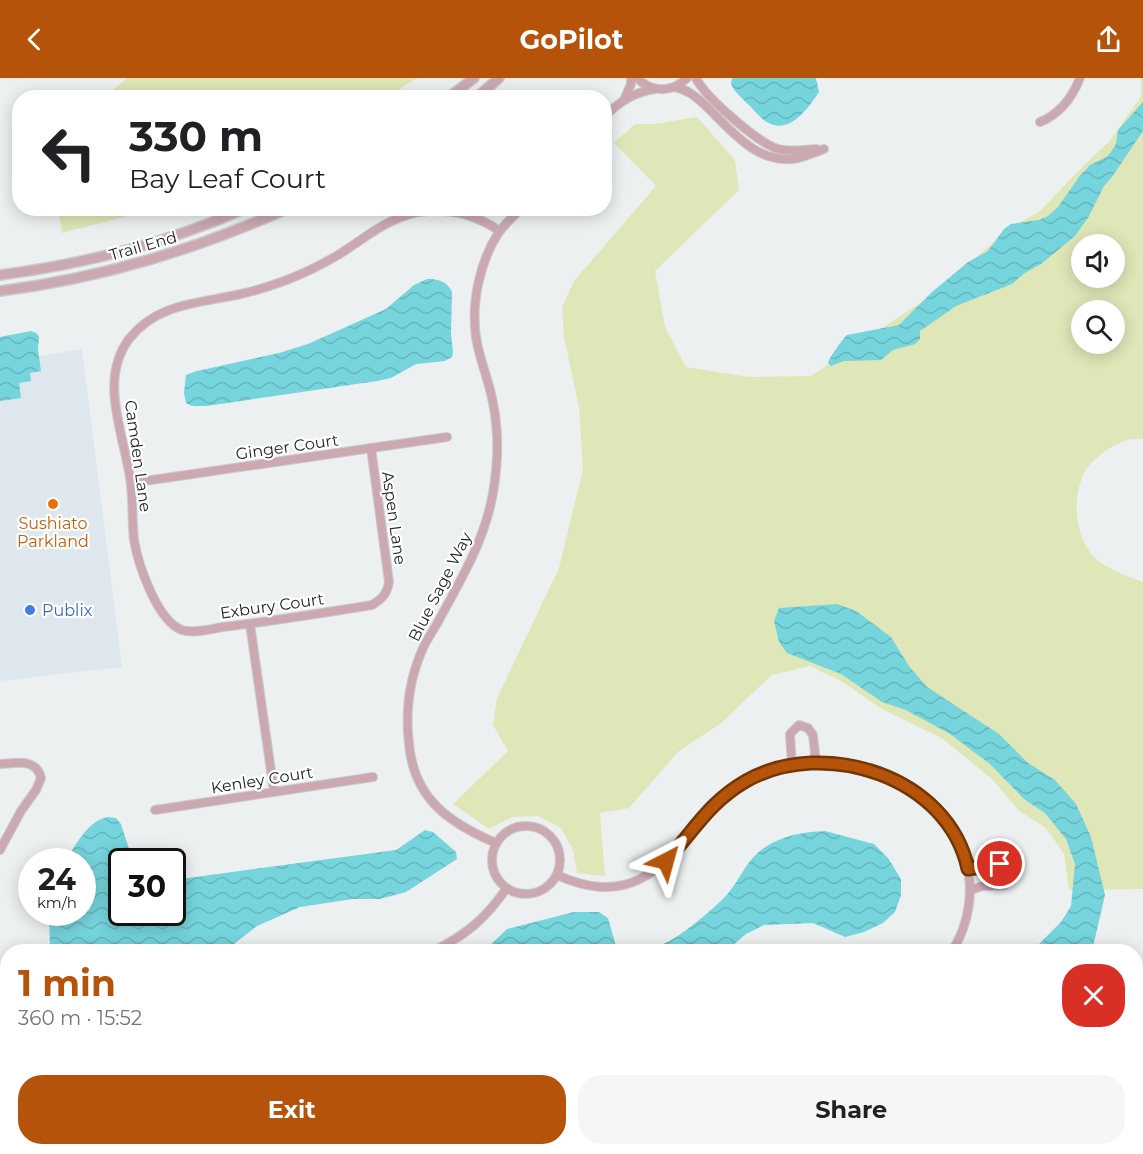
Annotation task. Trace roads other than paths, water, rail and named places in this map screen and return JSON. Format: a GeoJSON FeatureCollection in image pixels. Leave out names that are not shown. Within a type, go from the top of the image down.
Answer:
{"type":"FeatureCollection","features":[{"type":"Feature","properties":{"kind":"street"},"geometry":{"type":"LineString","coordinates":[[458,90],[474,78]]}},
{"type":"Feature","properties":{"kind":"street"},"geometry":{"type":"LineString","coordinates":[[485,90],[499,78]]}},
{"type":"Feature","properties":{"kind":"street"},"geometry":{"type":"LineString","coordinates":[[624,100],[631,84],[631,78]]}},
{"type":"Feature","properties":{"kind":"street"},"geometry":{"type":"LineString","coordinates":[[638,78],[642,83],[655,89]]}},
{"type":"Feature","properties":{"kind":"street"},"geometry":{"type":"LineString","coordinates":[[675,87],[687,78]]}},
{"type":"Feature","properties":{"kind":"street"},"geometry":{"type":"LineString","coordinates":[[612,110],[635,93],[675,87],[690,92],[750,148],[768,157],[800,158],[824,148],[789,151],[765,144],[705,91],[696,78]]}},
{"type":"Feature","properties":{"kind":"street"},"geometry":{"type":"LineString","coordinates":[[1040,122],[1052,117],[1061,109],[1080,78]]}},
{"type":"Feature","properties":{"kind":"street","name":"Trail End"},"geometry":{"type":"LineString","coordinates":[[0,275],[108,255],[189,231],[226,216]]}},
{"type":"Feature","properties":{"kind":"street","name":"Trail End"},"geometry":{"type":"LineString","coordinates":[[0,291],[59,283],[136,265],[194,247],[270,216]]}},
{"type":"Feature","properties":{"kind":"street","name":"Camden Lane"},"geometry":{"type":"LineString","coordinates":[[162,611],[152,594],[138,558],[134,540],[131,483],[121,437],[115,369],[129,339],[153,317],[166,310],[240,294],[286,280],[338,255],[390,220],[403,216]]}},
{"type":"Feature","properties":{"kind":"street","name":"Camden Lane"},"geometry":{"type":"LineString","coordinates":[[470,216],[481,219],[500,231]]}},
{"type":"Feature","properties":{"kind":"street","name":"Blue Sage Way"},"geometry":{"type":"LineString","coordinates":[[496,843],[456,824],[430,800],[413,766],[407,726],[408,706],[417,664],[424,645],[470,564],[487,519],[493,495],[496,472],[496,424],[493,402],[476,336],[475,312],[482,271],[500,231],[514,216]]}},
{"type":"Feature","properties":{"kind":"street","name":"Ginger Court"},"geometry":{"type":"LineString","coordinates":[[131,483],[447,437]]}},
{"type":"Feature","properties":{"kind":"street","name":"Aspen Lane"},"geometry":{"type":"LineString","coordinates":[[371,448],[389,582],[387,591]]}},
{"type":"Feature","properties":{"kind":"street","name":"Exbury Court"},"geometry":{"type":"LineString","coordinates":[[162,611],[171,623],[182,630],[195,631],[372,605],[382,599],[387,591]]}},
{"type":"Feature","properties":{"kind":"street"},"geometry":{"type":"LineString","coordinates":[[250,624],[274,792]]}},
{"type":"Feature","properties":{"kind":"street"},"geometry":{"type":"LineString","coordinates":[[792,765],[790,734],[800,726],[808,728],[813,735],[816,762]]}},
{"type":"Feature","properties":{"kind":"street"},"geometry":{"type":"LineString","coordinates":[[0,764],[23,762],[30,764],[36,767],[41,778],[0,850]]}},
{"type":"Feature","properties":{"kind":"street"},"geometry":{"type":"LineString","coordinates":[[557,875],[590,887],[624,886],[639,880],[666,861],[700,818],[728,793],[747,780],[792,765],[816,762],[836,763],[894,779],[941,814],[953,830],[962,848],[968,869],[970,890],[969,908],[955,944]]}},
{"type":"Feature","properties":{"kind":"street","name":"Kenley Court"},"geometry":{"type":"LineString","coordinates":[[155,810],[373,777]]}},
{"type":"Feature","properties":{"kind":"street"},"geometry":{"type":"LineString","coordinates":[[526,826],[542,830],[554,841],[558,850],[560,858],[557,875],[550,884],[538,892],[522,894],[506,889],[499,882],[492,866],[496,843],[508,831],[517,828],[526,826]]}},
{"type":"Feature","properties":{"kind":"street"},"geometry":{"type":"LineString","coordinates":[[968,869],[1000,864],[1007,869],[1008,874],[1004,885],[983,886],[970,890]]}},
{"type":"Feature","properties":{"kind":"street"},"geometry":{"type":"LineString","coordinates":[[446,944],[481,921],[506,889]]}},
{"type":"Feature","properties":{"kind":"water"},"geometry":{"type":"Polygon","coordinates":[[[732,78],[816,78],[819,92],[811,104],[793,122],[778,126],[765,121],[739,96],[731,84],[732,78]]]}},
{"type":"Feature","properties":{"kind":"water"},"geometry":{"type":"Polygon","coordinates":[[[1143,102],[1143,131],[1104,186],[1088,218],[1076,234],[1071,234],[1071,239],[1041,264],[1012,284],[956,306],[920,331],[920,339],[915,344],[893,350],[881,360],[844,361],[831,366],[828,363],[847,335],[899,325],[932,292],[968,262],[988,251],[1004,229],[1011,224],[1039,220],[1048,216],[1058,207],[1090,165],[1108,156],[1116,144],[1118,130],[1143,102]]]}},
{"type":"Feature","properties":{"kind":"water"},"geometry":{"type":"Polygon","coordinates":[[[427,279],[442,281],[452,292],[453,352],[452,357],[445,361],[416,364],[391,378],[377,381],[207,406],[192,406],[186,403],[184,393],[186,375],[308,344],[386,309],[414,285],[427,279]]]}},
{"type":"Feature","properties":{"kind":"water"},"geometry":{"type":"Polygon","coordinates":[[[31,331],[39,336],[41,371],[30,373],[31,381],[19,383],[21,398],[0,401],[0,337],[31,331]]]}},
{"type":"Feature","properties":{"kind":"water"},"geometry":{"type":"Polygon","coordinates":[[[837,604],[856,611],[891,637],[909,666],[927,687],[999,734],[1028,763],[1055,780],[1076,804],[1091,837],[1105,895],[1094,944],[1039,944],[1061,922],[1071,906],[1075,864],[1066,839],[1045,813],[1024,799],[990,764],[950,734],[906,710],[882,702],[841,674],[787,653],[779,642],[774,621],[779,608],[837,604]]]}},
{"type":"Feature","properties":{"kind":"water"},"geometry":{"type":"Polygon","coordinates":[[[108,817],[116,818],[121,824],[129,848],[108,848],[108,926],[186,926],[186,878],[396,850],[425,830],[433,832],[456,852],[457,859],[406,892],[380,899],[353,899],[300,907],[257,926],[234,944],[50,944],[49,926],[96,926],[96,848],[73,848],[94,823],[108,817]]]}},
{"type":"Feature","properties":{"kind":"water"},"geometry":{"type":"Polygon","coordinates":[[[825,831],[874,844],[888,858],[901,879],[901,895],[895,912],[883,923],[864,932],[845,937],[813,923],[764,925],[746,934],[734,944],[663,944],[680,934],[719,903],[758,852],[778,840],[809,832],[825,831]]]}},
{"type":"Feature","properties":{"kind":"water"},"geometry":{"type":"Polygon","coordinates":[[[574,912],[599,912],[608,918],[615,944],[491,944],[507,929],[574,912]]]}},
{"type":"Feature","properties":{"kind":"place","name":"Sushiato Parkland"},"geometry":{"type":"Point","coordinates":[53,504]}},
{"type":"Feature","properties":{"kind":"place","name":"Publix"},"geometry":{"type":"Point","coordinates":[30,610]}}]}
